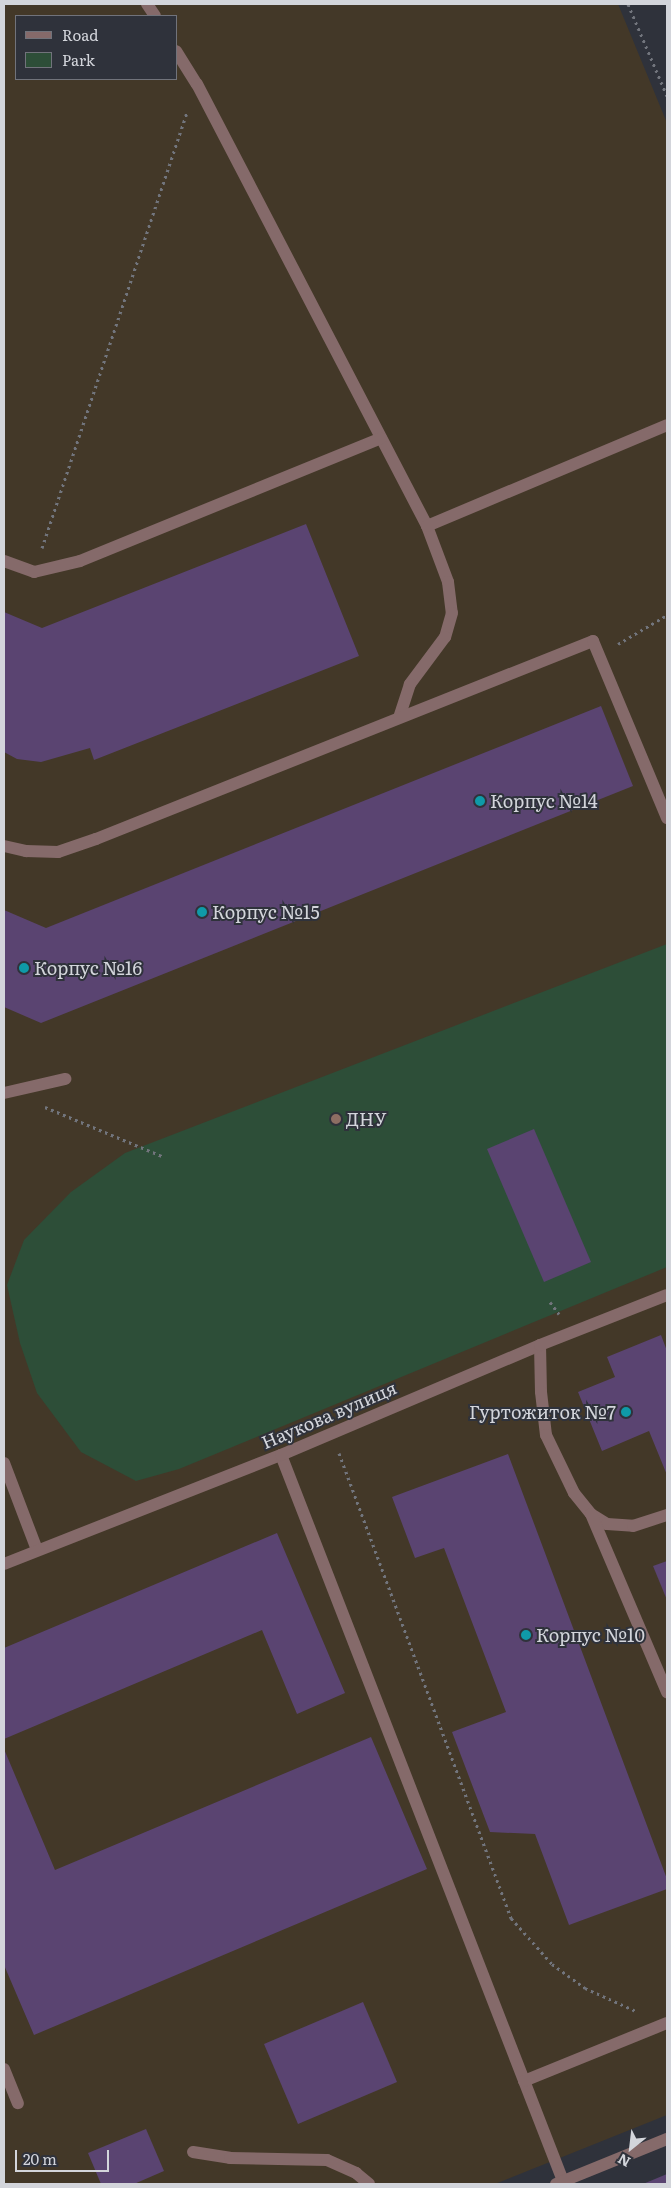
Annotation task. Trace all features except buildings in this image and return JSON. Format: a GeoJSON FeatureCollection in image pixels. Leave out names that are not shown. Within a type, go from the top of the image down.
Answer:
{"type":"FeatureCollection","features":[{"type":"Feature","properties":{"kind":"street"},"geometry":{"type":"LineString","coordinates":[[147,4],[154,15]]}},
{"type":"Feature","properties":{"kind":"street"},"geometry":{"type":"LineString","coordinates":[[178,54],[197,84],[427,526],[448,582],[452,613],[446,637],[410,684],[400,715]]}},
{"type":"Feature","properties":{"kind":"street"},"geometry":{"type":"LineString","coordinates":[[427,526],[667,425]]}},
{"type":"Feature","properties":{"kind":"street"},"geometry":{"type":"LineString","coordinates":[[4,562],[34,572],[80,561],[381,438]]}},
{"type":"Feature","properties":{"kind":"street"},"geometry":{"type":"LineString","coordinates":[[4,846],[26,851],[58,852],[593,640],[667,818]]}},
{"type":"Feature","properties":{"kind":"street"},"geometry":{"type":"LineString","coordinates":[[7,1093],[65,1079]]}},
{"type":"Feature","properties":{"kind":"street","name":"Наукова вулиця"},"geometry":{"type":"LineString","coordinates":[[4,1564],[281,1455],[540,1345],[667,1295]]}},
{"type":"Feature","properties":{"kind":"street"},"geometry":{"type":"LineString","coordinates":[[540,1345],[541,1392],[546,1435],[574,1493],[591,1514],[667,1692]]}},
{"type":"Feature","properties":{"kind":"street"},"geometry":{"type":"LineString","coordinates":[[281,1455],[524,2081],[560,2183],[667,2139]]}},
{"type":"Feature","properties":{"kind":"street"},"geometry":{"type":"LineString","coordinates":[[4,1463],[37,1550]]}},
{"type":"Feature","properties":{"kind":"street"},"geometry":{"type":"LineString","coordinates":[[591,1514],[607,1524],[633,1526],[667,1515]]}},
{"type":"Feature","properties":{"kind":"street"},"geometry":{"type":"LineString","coordinates":[[524,2081],[667,2023]]}},
{"type":"Feature","properties":{"kind":"street"},"geometry":{"type":"LineString","coordinates":[[4,2069],[18,2103]]}},
{"type":"Feature","properties":{"kind":"street"},"geometry":{"type":"LineString","coordinates":[[194,2152],[230,2158],[327,2160],[356,2173],[369,2184]]}},
{"type":"Feature","properties":{"kind":"path"},"geometry":{"type":"LineString","coordinates":[[628,4],[667,96]]}},
{"type":"Feature","properties":{"kind":"path"},"geometry":{"type":"LineString","coordinates":[[34,572],[197,84]]}},
{"type":"Feature","properties":{"kind":"path"},"geometry":{"type":"LineString","coordinates":[[599,655],[667,615]]}},
{"type":"Feature","properties":{"kind":"path"},"geometry":{"type":"LineString","coordinates":[[7,1093],[164,1157]]}},
{"type":"Feature","properties":{"kind":"path"},"geometry":{"type":"LineString","coordinates":[[550,1302],[560,1316]]}},
{"type":"Feature","properties":{"kind":"path"},"geometry":{"type":"LineString","coordinates":[[332,1433],[511,1918],[552,1964],[585,1988],[641,2013]]}},
{"type":"Feature","properties":{"kind":"shaded area","name":"ДНУ"},"geometry":{"type":"Polygon","coordinates":[[[4,4],[618,4],[667,123],[667,2115],[495,2184],[4,2184],[4,4]]]}},
{"type":"Feature","properties":{"kind":"green space"},"geometry":{"type":"Polygon","coordinates":[[[667,944],[667,1267],[179,1469],[136,1481],[81,1452],[37,1393],[20,1343],[7,1285],[24,1240],[71,1192],[125,1153],[667,944]]]}},
{"type":"Feature","properties":{"kind":"place","name":"Корпус №14"},"geometry":{"type":"Point","coordinates":[480,801]}},
{"type":"Feature","properties":{"kind":"place","name":"Корпус №15"},"geometry":{"type":"Point","coordinates":[202,912]}},
{"type":"Feature","properties":{"kind":"place","name":"Корпус №16"},"geometry":{"type":"Point","coordinates":[24,968]}},
{"type":"Feature","properties":{"kind":"place","name":"ДНУ"},"geometry":{"type":"Point","coordinates":[336,1119]}},
{"type":"Feature","properties":{"kind":"place","name":"Гуртожиток №7"},"geometry":{"type":"Point","coordinates":[626,1412]}},
{"type":"Feature","properties":{"kind":"place","name":"Корпус №10"},"geometry":{"type":"Point","coordinates":[526,1635]}}]}
